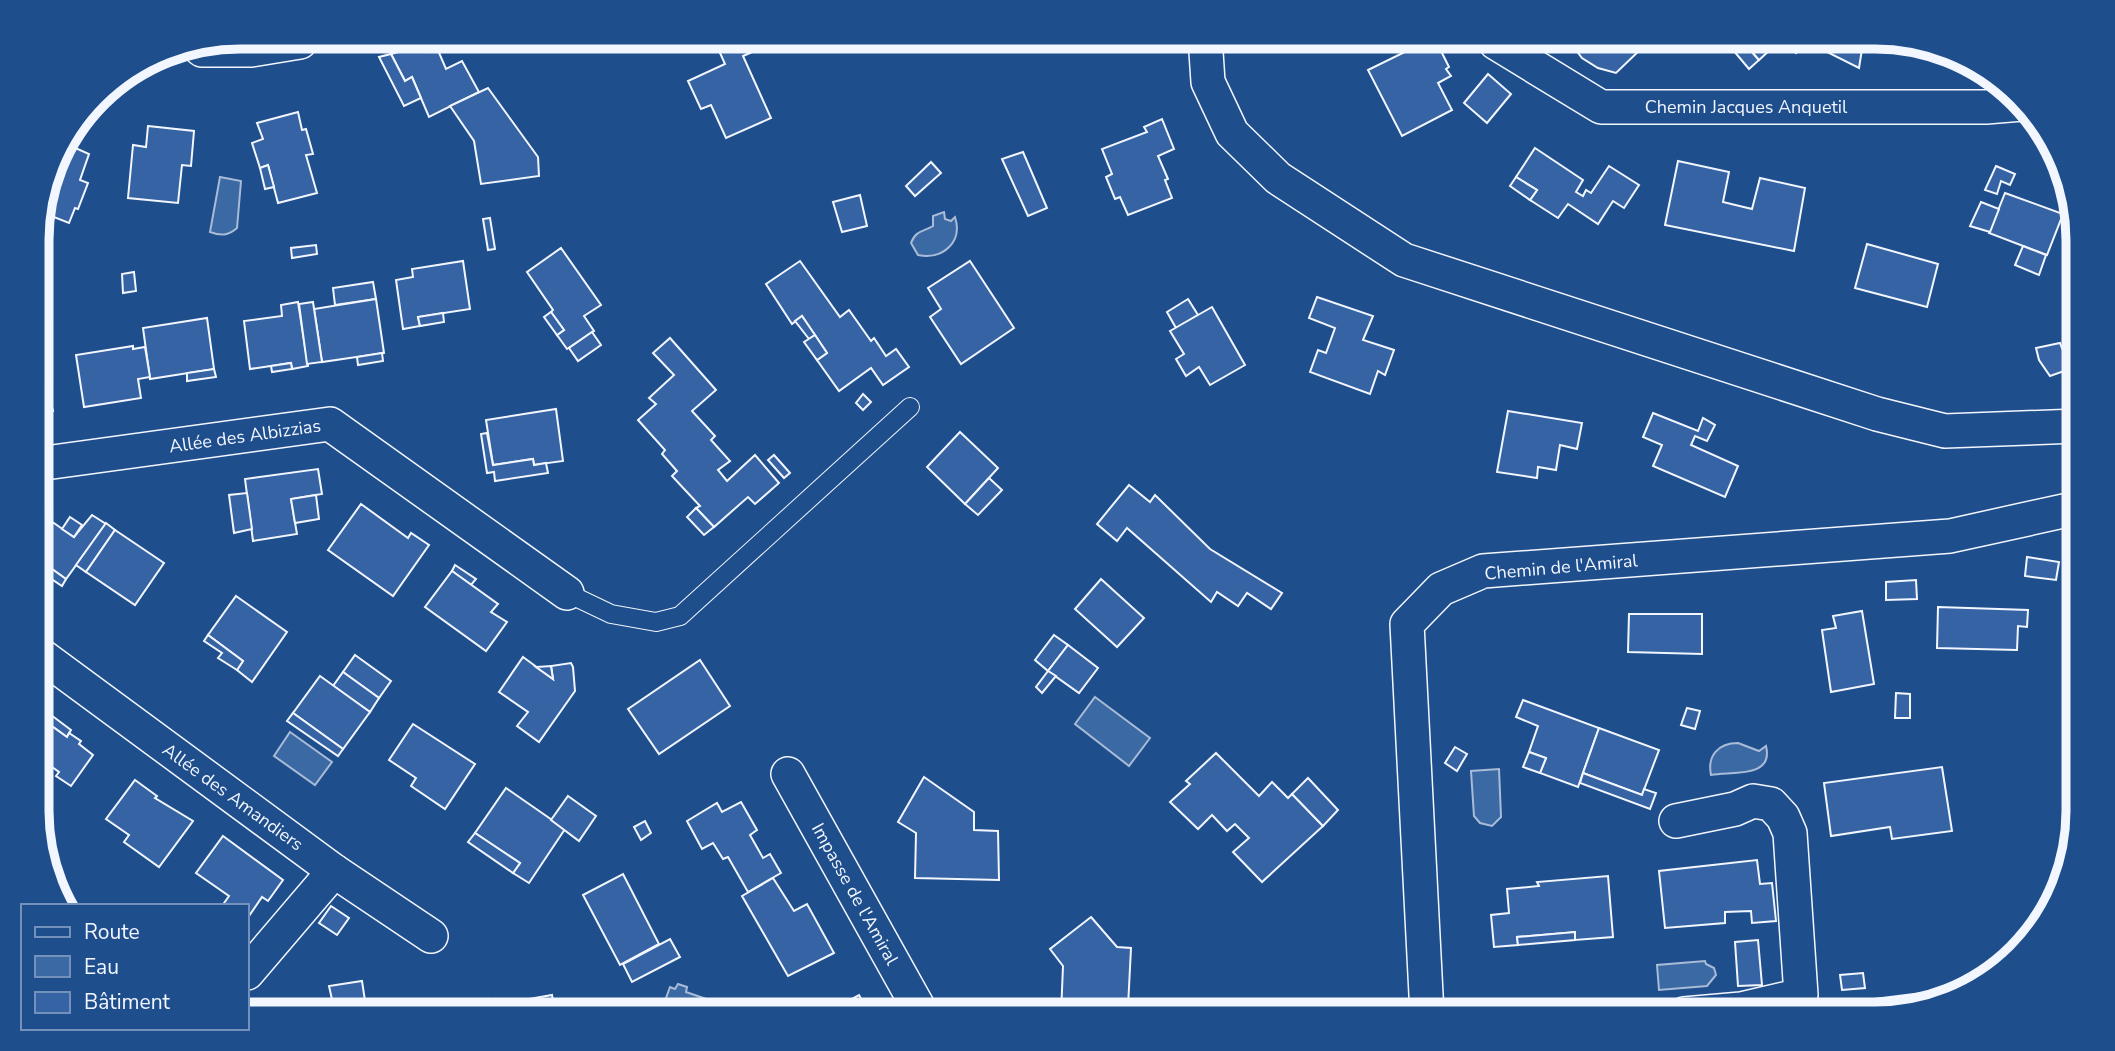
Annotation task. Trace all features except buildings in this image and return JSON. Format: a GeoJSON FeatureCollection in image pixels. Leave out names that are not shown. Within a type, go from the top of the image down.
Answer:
{"type":"FeatureCollection","features":[{"type":"Feature","properties":{"kind":"street"},"geometry":{"type":"LineString","coordinates":[[221,50],[257,49]]}},
{"type":"Feature","properties":{"kind":"street"},"geometry":{"type":"LineString","coordinates":[[1206,49],[1208,82],[1232,133],[1278,178],[1404,260],[1877,414],[1945,431],[2066,426]]}},
{"type":"Feature","properties":{"kind":"street","name":"Chemin Jacques Anquetil"},"geometry":{"type":"LineString","coordinates":[[1506,49],[1601,107],[2010,105]]}},
{"type":"Feature","properties":{"kind":"street","name":"Allée des Albizzias"},"geometry":{"type":"LineString","coordinates":[[49,462],[330,424],[567,593]]}},
{"type":"Feature","properties":{"kind":"street","name":"Chemin de l'Amiral"},"geometry":{"type":"LineString","coordinates":[[1426,1002],[1407,624],[1441,589],[1483,571],[1950,536],[2066,510]]}},
{"type":"Feature","properties":{"kind":"street","name":"Allée des Amandiers"},"geometry":{"type":"LineString","coordinates":[[49,661],[334,871],[431,936]]}},
{"type":"Feature","properties":{"kind":"street","name":"Impasse de l'Amiral"},"geometry":{"type":"LineString","coordinates":[[788,775],[915,1002]]}},
{"type":"Feature","properties":{"kind":"street"},"geometry":{"type":"LineString","coordinates":[[1676,821],[1735,809],[1753,801],[1771,804],[1783,817],[1790,833],[1801,995],[1771,1002]]}},
{"type":"Feature","properties":{"kind":"street"},"geometry":{"type":"LineString","coordinates":[[248,972],[334,871]]}},
{"type":"Feature","properties":{"kind":"lane"},"geometry":{"type":"LineString","coordinates":[[567,593],[611,614],[656,622],[680,615],[910,407]]}},
{"type":"Feature","properties":{"kind":"water"},"geometry":{"type":"Polygon","coordinates":[[[220,177],[241,181],[237,228],[224,234],[210,232],[220,177]]]}},
{"type":"Feature","properties":{"kind":"water"},"geometry":{"type":"Polygon","coordinates":[[[944,212],[945,219],[951,221],[955,217],[957,226],[953,241],[943,252],[918,255],[911,243],[913,239],[918,233],[933,226],[933,216],[944,212]]]}},
{"type":"Feature","properties":{"kind":"water"},"geometry":{"type":"Polygon","coordinates":[[[1095,697],[1150,738],[1129,766],[1075,724],[1095,697]]]}},
{"type":"Feature","properties":{"kind":"water"},"geometry":{"type":"Polygon","coordinates":[[[290,732],[332,762],[315,785],[274,756],[290,732]]]}},
{"type":"Feature","properties":{"kind":"water"},"geometry":{"type":"Polygon","coordinates":[[[1738,743],[1759,751],[1766,746],[1767,757],[1764,764],[1749,771],[1711,775],[1711,762],[1716,752],[1725,745],[1738,743]]]}},
{"type":"Feature","properties":{"kind":"water"},"geometry":{"type":"Polygon","coordinates":[[[1499,769],[1501,817],[1492,826],[1480,823],[1474,816],[1471,771],[1499,769]]]}},
{"type":"Feature","properties":{"kind":"water"},"geometry":{"type":"Polygon","coordinates":[[[1705,961],[1714,968],[1716,975],[1707,986],[1659,990],[1657,965],[1705,961]]]}},
{"type":"Feature","properties":{"kind":"water"},"geometry":{"type":"Polygon","coordinates":[[[678,984],[687,987],[686,992],[712,1002],[665,1002],[670,987],[675,989],[678,984]]]}}]}
